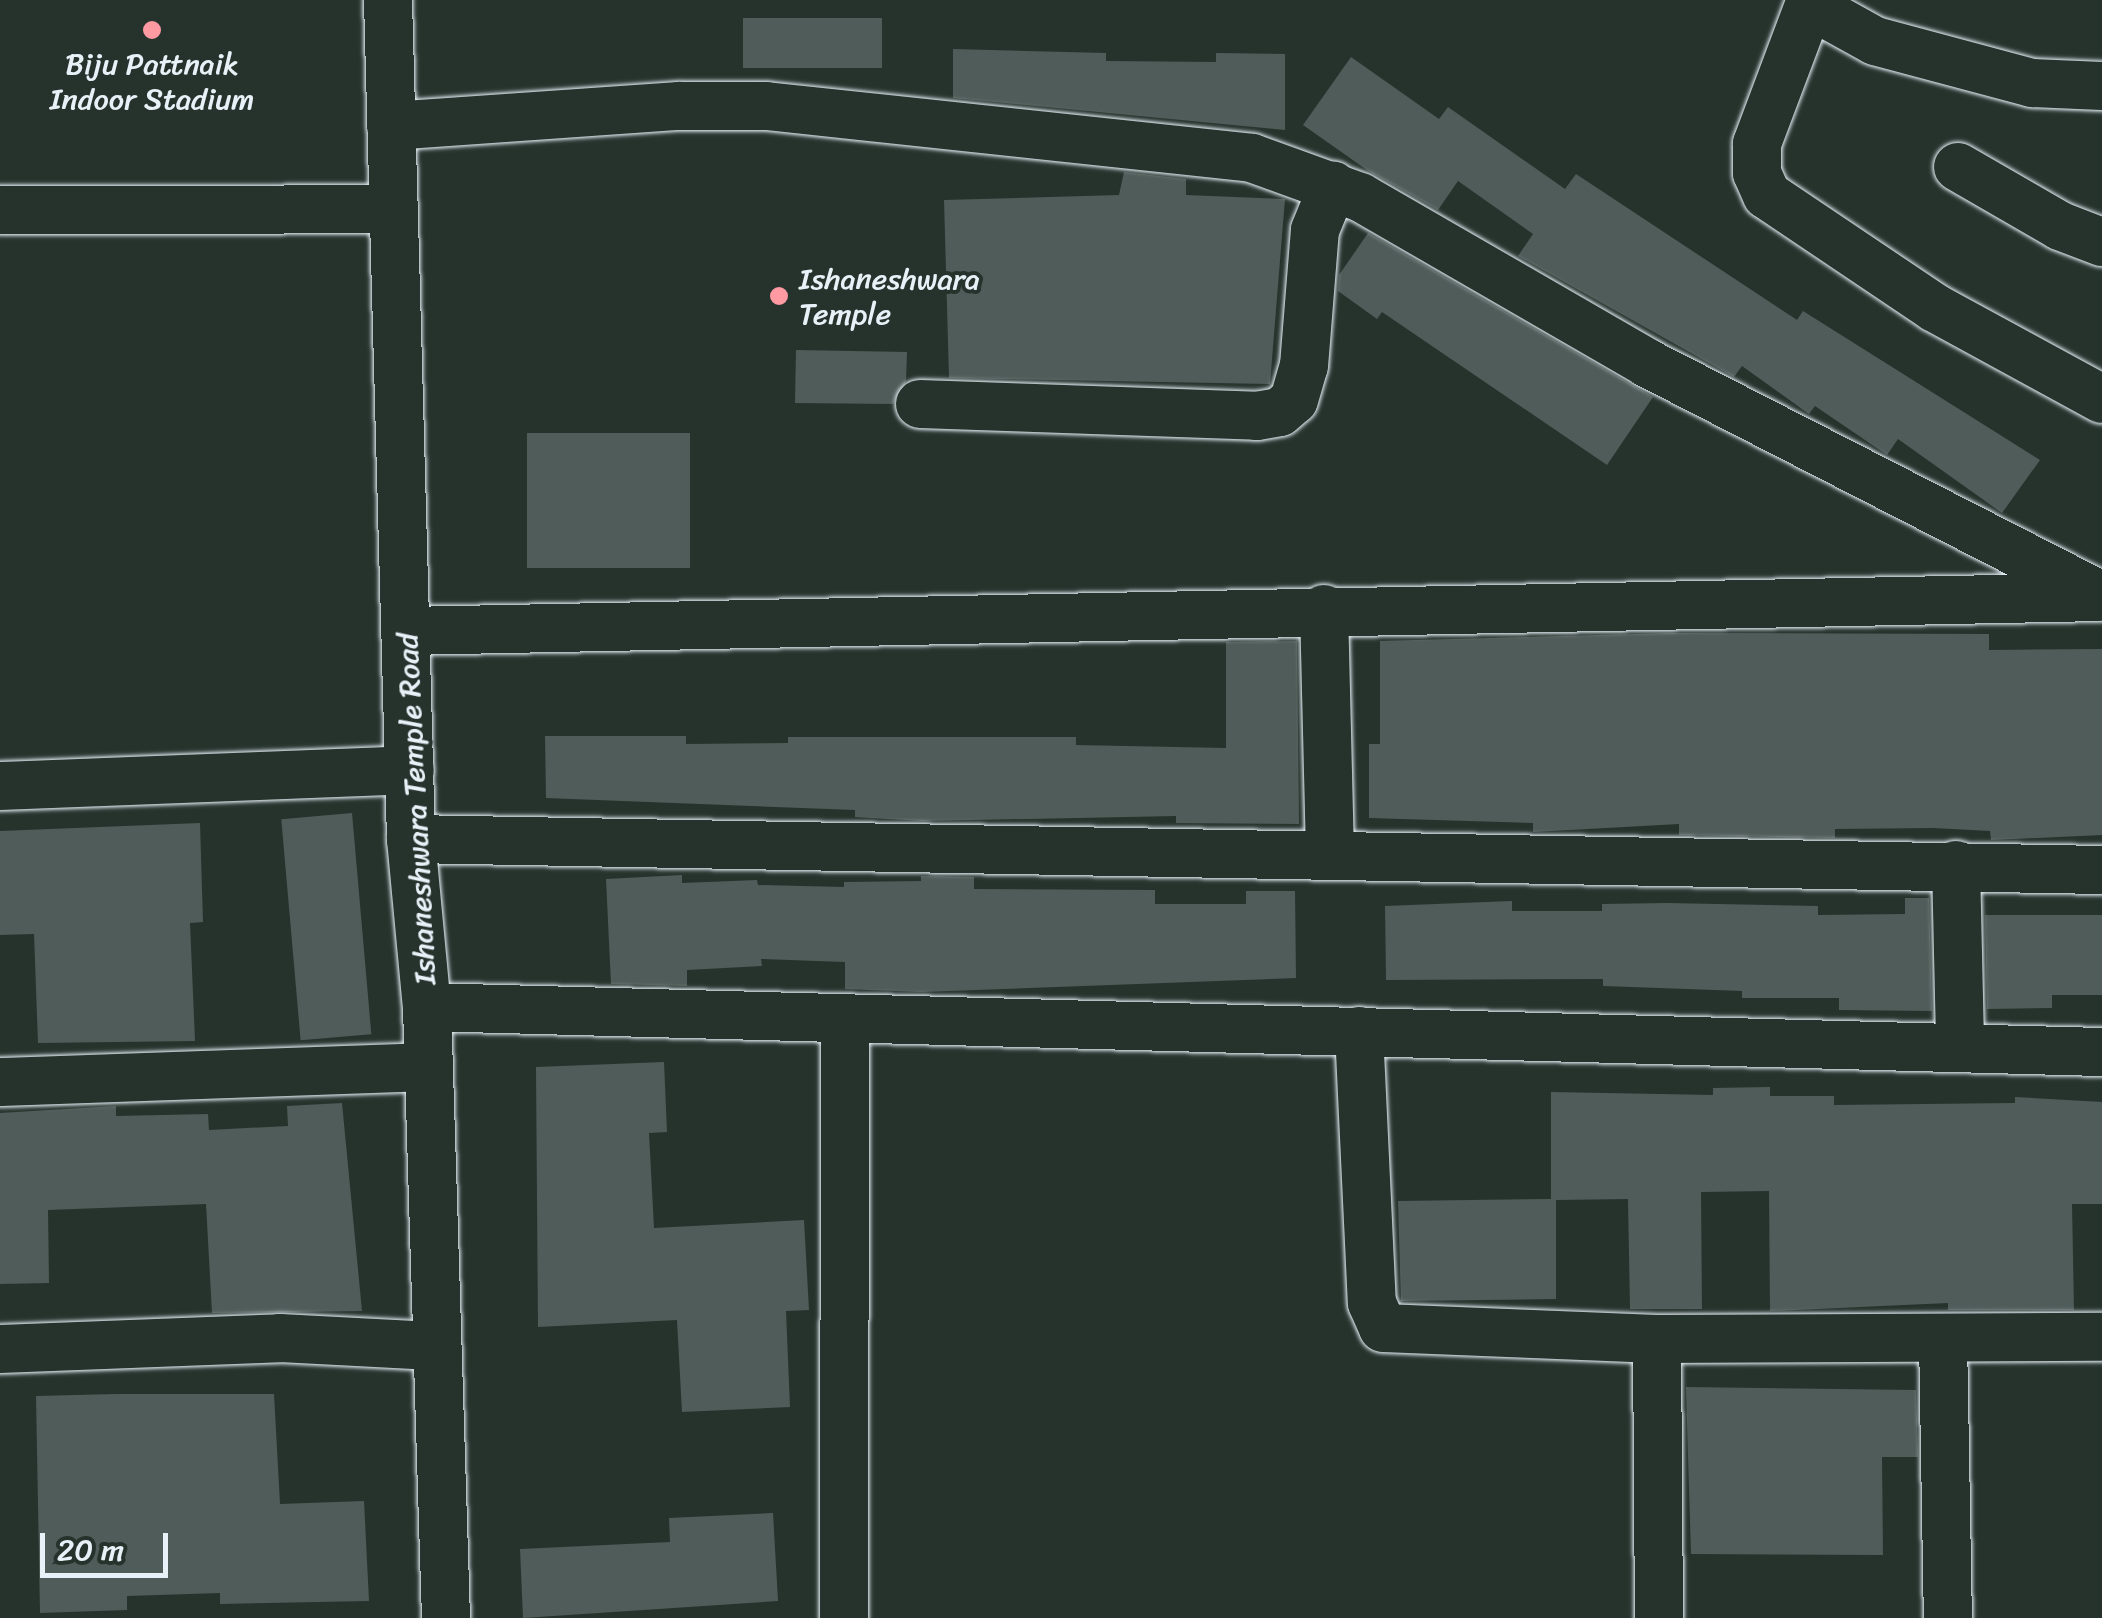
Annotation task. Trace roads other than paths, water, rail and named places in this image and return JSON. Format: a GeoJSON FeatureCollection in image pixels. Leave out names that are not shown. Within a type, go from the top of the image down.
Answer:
{"type":"FeatureCollection","features":[{"type":"Feature","properties":{"kind":"street","name":"Ishaneshwara Temple Road"},"geometry":{"type":"LineString","coordinates":[[388,0],[412,839],[426,1008],[433,1346],[446,1618]]}},
{"type":"Feature","properties":{"kind":"street"},"geometry":{"type":"LineString","coordinates":[[2102,86],[2032,83],[1875,42],[1811,3],[1757,144],[1757,173],[1767,195],[1935,308],[2102,399]]}},
{"type":"Feature","properties":{"kind":"street"},"geometry":{"type":"LineString","coordinates":[[391,126],[680,106],[766,106],[1252,158],[1333,186],[1647,363],[2102,596]]}},
{"type":"Feature","properties":{"kind":"street"},"geometry":{"type":"LineString","coordinates":[[1958,167],[2060,226],[2102,242]]}},
{"type":"Feature","properties":{"kind":"street"},"geometry":{"type":"LineString","coordinates":[[920,404],[1257,416],[1280,412],[1294,400],[1304,366],[1312,248],[1333,186]]}},
{"type":"Feature","properties":{"kind":"street"},"geometry":{"type":"LineString","coordinates":[[0,210],[394,209]]}},
{"type":"Feature","properties":{"kind":"street"},"geometry":{"type":"LineString","coordinates":[[406,631],[2102,596]]}},
{"type":"Feature","properties":{"kind":"street"},"geometry":{"type":"LineString","coordinates":[[1324,610],[1330,853]]}},
{"type":"Feature","properties":{"kind":"street"},"geometry":{"type":"LineString","coordinates":[[0,786],[410,770]]}},
{"type":"Feature","properties":{"kind":"street"},"geometry":{"type":"LineString","coordinates":[[412,839],[2102,870]]}},
{"type":"Feature","properties":{"kind":"street"},"geometry":{"type":"LineString","coordinates":[[1956,865],[1960,1046]]}},
{"type":"Feature","properties":{"kind":"street"},"geometry":{"type":"LineString","coordinates":[[426,1008],[845,1023],[1359,1030],[2102,1052]]}},
{"type":"Feature","properties":{"kind":"street"},"geometry":{"type":"LineString","coordinates":[[844,1618],[845,1023]]}},
{"type":"Feature","properties":{"kind":"street"},"geometry":{"type":"LineString","coordinates":[[1359,1030],[1372,1303],[1383,1328],[1412,1334],[1658,1339],[2102,1337]]}},
{"type":"Feature","properties":{"kind":"street"},"geometry":{"type":"LineString","coordinates":[[0,1082],[427,1067]]}},
{"type":"Feature","properties":{"kind":"street"},"geometry":{"type":"LineString","coordinates":[[0,1348],[280,1338],[433,1346]]}},
{"type":"Feature","properties":{"kind":"street"},"geometry":{"type":"LineString","coordinates":[[1943,1338],[1948,1618]]}},
{"type":"Feature","properties":{"kind":"street"},"geometry":{"type":"LineString","coordinates":[[1658,1339],[1659,1618]]}},
{"type":"Feature","properties":{"kind":"place","name":"Biju Pattnaik Indoor Stadium"},"geometry":{"type":"Point","coordinates":[152,30]}},
{"type":"Feature","properties":{"kind":"place","name":"Ishaneshwara Temple"},"geometry":{"type":"Point","coordinates":[779,296]}}]}
